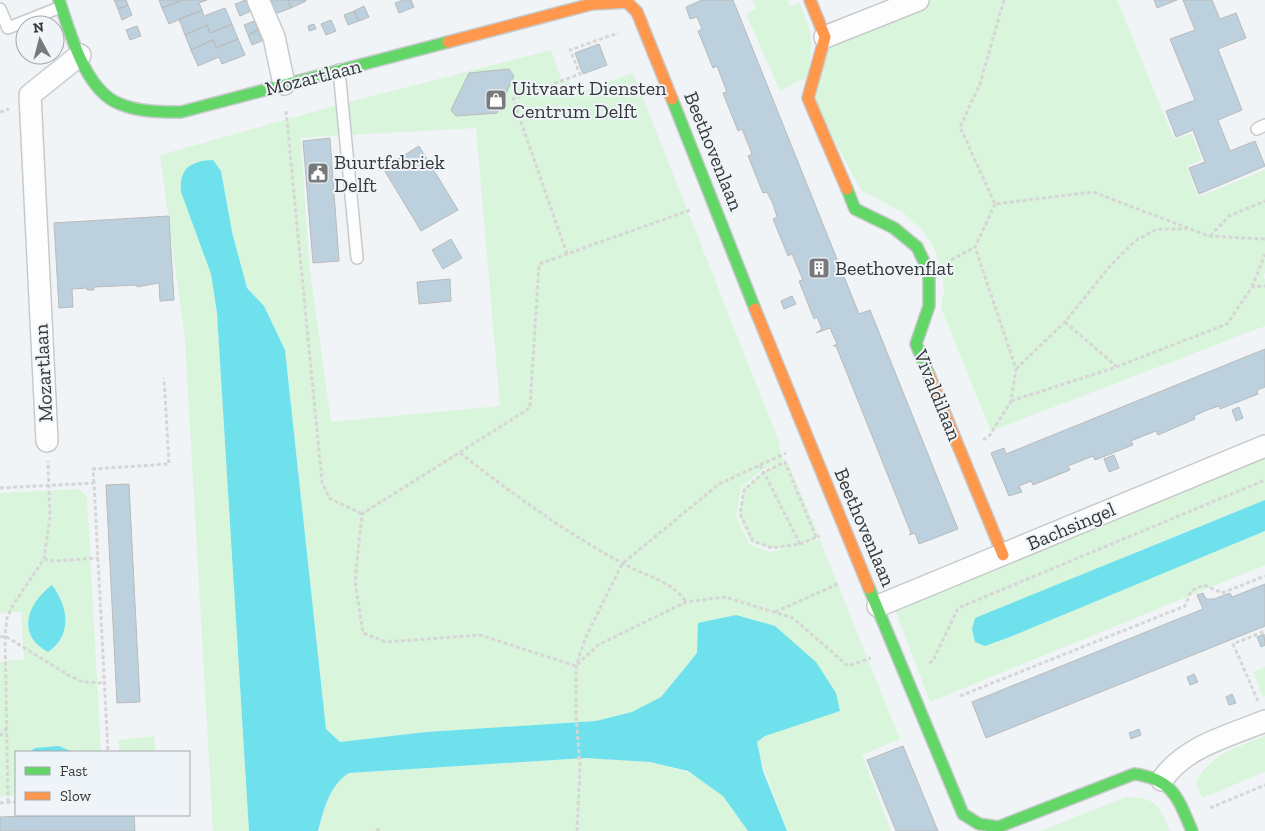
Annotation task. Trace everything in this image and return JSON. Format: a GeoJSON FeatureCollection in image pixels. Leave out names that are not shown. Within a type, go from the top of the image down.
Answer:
{"type":"FeatureCollection","features":[{"type":"Feature","properties":{"kind":"street"},"geometry":{"type":"LineString","coordinates":[[258,0],[274,37],[284,84]]}},
{"type":"Feature","properties":{"kind":"street"},"geometry":{"type":"LineString","coordinates":[[810,0],[825,37],[918,0]]}},
{"type":"Feature","properties":{"kind":"street","name":"Mozartlaan"},"geometry":{"type":"LineString","coordinates":[[60,3],[80,55],[94,83],[114,102],[154,112],[181,112],[591,2],[628,1]]}},
{"type":"Feature","properties":{"kind":"street","name":"Beethovenlaan"},"geometry":{"type":"LineString","coordinates":[[628,1],[637,12],[642,24],[810,444],[963,814],[979,824],[998,827],[1134,774],[1153,775],[1162,780]]}},
{"type":"Feature","properties":{"kind":"street","name":"Vivaldilaan"},"geometry":{"type":"LineString","coordinates":[[825,37],[808,98],[855,209],[894,228],[917,247],[929,272],[929,306],[916,344],[1003,555]]}},
{"type":"Feature","properties":{"kind":"street","name":"Mozartlaan"},"geometry":{"type":"LineString","coordinates":[[47,441],[30,96],[80,55]]}},
{"type":"Feature","properties":{"kind":"street","name":"Bachsingel"},"geometry":{"type":"LineString","coordinates":[[878,606],[1265,446]]}},
{"type":"Feature","properties":{"kind":"street"},"geometry":{"type":"LineString","coordinates":[[1192,831],[1176,794],[1162,780],[1172,765],[1186,754],[1263,715]]}},
{"type":"Feature","properties":{"kind":"lane"},"geometry":{"type":"LineString","coordinates":[[0,9],[8,28],[60,3]]}},
{"type":"Feature","properties":{"kind":"lane"},"geometry":{"type":"LineString","coordinates":[[339,70],[357,258]]}},
{"type":"Feature","properties":{"kind":"path"},"geometry":{"type":"LineString","coordinates":[[962,455],[990,435],[1011,401],[1016,369],[975,247],[994,204],[960,127],[980,84],[1004,0]]}},
{"type":"Feature","properties":{"kind":"path"},"geometry":{"type":"LineString","coordinates":[[567,254],[513,99],[580,74],[570,50],[642,24]]}},
{"type":"Feature","properties":{"kind":"path"},"geometry":{"type":"LineString","coordinates":[[284,84],[322,482],[329,498],[362,514]]}},
{"type":"Feature","properties":{"kind":"path"},"geometry":{"type":"LineString","coordinates":[[994,204],[1094,192],[1209,236],[1265,239]]}},
{"type":"Feature","properties":{"kind":"path"},"geometry":{"type":"LineString","coordinates":[[1209,236],[1229,216],[1265,201]]}},
{"type":"Feature","properties":{"kind":"path"},"geometry":{"type":"LineString","coordinates":[[362,514],[530,408],[539,264],[714,202]]}},
{"type":"Feature","properties":{"kind":"path"},"geometry":{"type":"LineString","coordinates":[[1016,369],[1064,322],[1110,266],[1135,241],[1157,228],[1190,229]]}},
{"type":"Feature","properties":{"kind":"path"},"geometry":{"type":"LineString","coordinates":[[1011,401],[1116,366],[1227,324],[1252,287],[1265,254]]}},
{"type":"Feature","properties":{"kind":"path"},"geometry":{"type":"LineString","coordinates":[[1252,287],[1265,286]]}},
{"type":"Feature","properties":{"kind":"path"},"geometry":{"type":"LineString","coordinates":[[1064,322],[1116,366]]}},
{"type":"Feature","properties":{"kind":"path"},"geometry":{"type":"LineString","coordinates":[[108,751],[93,469],[170,464],[164,378]]}},
{"type":"Feature","properties":{"kind":"path"},"geometry":{"type":"LineString","coordinates":[[578,831],[580,767],[576,715],[576,666],[585,639],[622,564],[719,484],[781,454],[810,444]]}},
{"type":"Feature","properties":{"kind":"path"},"geometry":{"type":"LineString","coordinates":[[460,453],[507,489],[622,564],[680,591],[686,602]]}},
{"type":"Feature","properties":{"kind":"path"},"geometry":{"type":"LineString","coordinates":[[816,537],[785,462],[764,472],[744,490],[740,514],[753,541],[772,548],[800,544],[844,526]]}},
{"type":"Feature","properties":{"kind":"path"},"geometry":{"type":"LineString","coordinates":[[760,465],[800,544]]}},
{"type":"Feature","properties":{"kind":"path"},"geometry":{"type":"LineString","coordinates":[[904,672],[933,661],[958,608],[1265,480]]}},
{"type":"Feature","properties":{"kind":"path"},"geometry":{"type":"LineString","coordinates":[[0,488],[94,483]]}},
{"type":"Feature","properties":{"kind":"path"},"geometry":{"type":"LineString","coordinates":[[8,802],[5,636],[7,618],[13,605],[44,559],[50,517],[50,485]]}},
{"type":"Feature","properties":{"kind":"path"},"geometry":{"type":"LineString","coordinates":[[362,514],[355,581],[363,633],[386,642],[480,635],[576,666]]}},
{"type":"Feature","properties":{"kind":"path"},"geometry":{"type":"LineString","coordinates":[[44,559],[54,561],[98,558]]}},
{"type":"Feature","properties":{"kind":"path"},"geometry":{"type":"LineString","coordinates":[[775,612],[864,573]]}},
{"type":"Feature","properties":{"kind":"path"},"geometry":{"type":"LineString","coordinates":[[960,696],[1185,606],[1191,591],[1204,585],[1222,593],[1265,576]]}},
{"type":"Feature","properties":{"kind":"path"},"geometry":{"type":"LineString","coordinates":[[576,666],[598,645],[686,602],[724,597],[793,618],[848,666],[896,650]]}},
{"type":"Feature","properties":{"kind":"path"},"geometry":{"type":"LineString","coordinates":[[1263,715],[1233,644],[1265,631]]}},
{"type":"Feature","properties":{"kind":"path"},"geometry":{"type":"LineString","coordinates":[[0,637],[5,636],[70,676],[84,682],[105,683]]}},
{"type":"Feature","properties":{"kind":"path"},"geometry":{"type":"LineString","coordinates":[[0,736],[7,729]]}},
{"type":"Feature","properties":{"kind":"path"},"geometry":{"type":"LineString","coordinates":[[1187,818],[1265,785]]}},
{"type":"Feature","properties":{"kind":"path"},"geometry":{"type":"LineString","coordinates":[[0,802],[15,802]]}},
{"type":"Feature","properties":{"kind":"green space"},"geometry":{"type":"Polygon","coordinates":[[[753,0],[787,0],[790,7],[799,3],[810,31],[811,47],[807,77],[780,91],[746,14],[756,9],[753,0]]]}},
{"type":"Feature","properties":{"kind":"green space"},"geometry":{"type":"Polygon","coordinates":[[[927,0],[1117,0],[1174,139],[1191,134],[1202,160],[1187,166],[1198,197],[1265,170],[1265,273],[1263,274],[1265,281],[1265,326],[991,431],[941,308],[944,291],[941,269],[935,250],[922,229],[902,212],[861,190],[812,98],[828,41],[927,0]]]}},
{"type":"Feature","properties":{"kind":"green space"},"geometry":{"type":"Polygon","coordinates":[[[551,50],[562,82],[569,80],[574,94],[633,73],[778,439],[783,462],[787,461],[820,538],[785,548],[769,547],[750,542],[739,515],[744,488],[765,471],[782,462],[762,470],[741,488],[736,515],[749,544],[770,552],[820,540],[900,739],[862,755],[891,831],[787,831],[758,752],[757,742],[765,736],[697,653],[661,697],[632,712],[596,721],[426,732],[340,742],[326,729],[285,350],[264,306],[247,288],[213,160],[198,162],[184,172],[181,192],[211,274],[217,313],[249,831],[213,831],[185,340],[160,155],[338,105],[341,135],[301,138],[309,263],[331,422],[500,406],[476,128],[348,135],[345,103],[551,50]]]}},
{"type":"Feature","properties":{"kind":"green space"},"geometry":{"type":"Polygon","coordinates":[[[1265,457],[1265,500],[1128,555],[972,629],[975,642],[985,646],[1010,637],[1265,531],[1265,565],[930,702],[894,607],[1265,457]]]}},
{"type":"Feature","properties":{"kind":"green space"},"geometry":{"type":"Polygon","coordinates":[[[79,489],[87,497],[101,751],[35,748],[30,751],[15,751],[15,795],[0,796],[0,662],[24,659],[21,612],[0,613],[0,493],[79,489]]]}},
{"type":"Feature","properties":{"kind":"green space"},"geometry":{"type":"Polygon","coordinates":[[[1265,667],[1265,696],[1263,697],[1253,672],[1265,667]]]}},
{"type":"Feature","properties":{"kind":"green space"},"geometry":{"type":"Polygon","coordinates":[[[154,736],[156,751],[119,751],[118,740],[154,736]]]}},
{"type":"Feature","properties":{"kind":"green space"},"geometry":{"type":"Polygon","coordinates":[[[1265,736],[1265,772],[1202,798],[1196,783],[1208,765],[1234,748],[1265,736]]]}},
{"type":"Feature","properties":{"kind":"green space"},"geometry":{"type":"Polygon","coordinates":[[[585,758],[658,764],[693,775],[709,784],[723,796],[748,831],[319,831],[332,791],[336,784],[349,773],[585,758]]]}},
{"type":"Feature","properties":{"kind":"green space"},"geometry":{"type":"Polygon","coordinates":[[[1127,797],[1151,801],[1163,815],[1170,831],[1040,831],[1127,797]]]}},
{"type":"Feature","properties":{"kind":"water"},"geometry":{"type":"Polygon","coordinates":[[[213,160],[221,171],[232,232],[247,288],[264,306],[285,350],[326,729],[340,742],[426,732],[596,721],[632,712],[661,697],[697,653],[698,623],[736,615],[775,626],[816,662],[836,693],[840,711],[765,736],[757,742],[763,771],[787,831],[748,831],[723,796],[688,771],[650,762],[585,758],[349,773],[342,778],[332,791],[318,831],[249,831],[217,313],[211,274],[181,192],[182,177],[188,167],[198,162],[213,160]]]}},
{"type":"Feature","properties":{"kind":"water"},"geometry":{"type":"Polygon","coordinates":[[[1265,500],[1265,531],[1010,637],[985,646],[975,642],[972,629],[975,618],[1265,500]]]}},
{"type":"Feature","properties":{"kind":"water"},"geometry":{"type":"Polygon","coordinates":[[[52,585],[62,602],[65,620],[61,637],[48,652],[38,645],[28,628],[31,609],[52,585]]]}},
{"type":"Feature","properties":{"kind":"water"},"geometry":{"type":"Polygon","coordinates":[[[59,746],[71,751],[30,751],[35,748],[59,746]]]}},
{"type":"Feature","properties":{"kind":"building"},"geometry":{"type":"Polygon","coordinates":[[[114,0],[126,0],[128,5],[118,9],[114,0]]]}},
{"type":"Feature","properties":{"kind":"building"},"geometry":{"type":"Polygon","coordinates":[[[159,0],[183,0],[162,8],[159,0]]]}},
{"type":"Feature","properties":{"kind":"building"},"geometry":{"type":"Polygon","coordinates":[[[183,0],[207,0],[199,3],[202,10],[169,24],[162,8],[183,0]]]}},
{"type":"Feature","properties":{"kind":"building"},"geometry":{"type":"Polygon","coordinates":[[[246,0],[251,11],[240,16],[235,4],[246,0]]]}},
{"type":"Feature","properties":{"kind":"building"},"geometry":{"type":"Polygon","coordinates":[[[269,0],[288,0],[291,8],[275,14],[269,0]]]}},
{"type":"Feature","properties":{"kind":"building"},"geometry":{"type":"Polygon","coordinates":[[[288,0],[306,0],[306,1],[291,8],[288,0]]]}},
{"type":"Feature","properties":{"kind":"building"},"geometry":{"type":"Polygon","coordinates":[[[411,0],[414,7],[399,13],[395,3],[411,0]]]}},
{"type":"Feature","properties":{"kind":"building","name":"Beethovenflat"},"geometry":{"type":"Polygon","coordinates":[[[702,0],[733,0],[859,314],[870,310],[958,529],[919,544],[915,533],[909,535],[911,533],[836,346],[833,346],[837,344],[830,328],[816,333],[822,329],[817,317],[814,319],[799,281],[803,280],[792,254],[788,256],[773,219],[777,217],[773,204],[767,192],[763,193],[748,156],[752,154],[742,129],[738,131],[723,93],[727,92],[717,66],[713,68],[698,31],[702,29],[697,17],[690,19],[686,7],[702,0]]]}},
{"type":"Feature","properties":{"kind":"building"},"geometry":{"type":"Polygon","coordinates":[[[1154,0],[1177,0],[1157,8],[1154,0]]]}},
{"type":"Feature","properties":{"kind":"building"},"geometry":{"type":"Polygon","coordinates":[[[1183,0],[1212,0],[1220,19],[1236,13],[1246,38],[1218,49],[1242,110],[1218,120],[1230,151],[1255,141],[1265,166],[1199,194],[1189,168],[1205,162],[1193,130],[1176,137],[1166,111],[1195,100],[1170,39],[1195,30],[1183,0]]]}},
{"type":"Feature","properties":{"kind":"building"},"geometry":{"type":"Polygon","coordinates":[[[128,5],[132,15],[122,20],[118,9],[128,5]]]}},
{"type":"Feature","properties":{"kind":"building"},"geometry":{"type":"Polygon","coordinates":[[[364,6],[369,17],[359,21],[354,11],[364,6]]]}},
{"type":"Feature","properties":{"kind":"building"},"geometry":{"type":"Polygon","coordinates":[[[225,8],[232,24],[210,33],[207,25],[185,35],[179,19],[202,10],[204,16],[225,8]]]}},
{"type":"Feature","properties":{"kind":"building"},"geometry":{"type":"Polygon","coordinates":[[[354,11],[359,21],[348,25],[344,15],[354,11]]]}},
{"type":"Feature","properties":{"kind":"building"},"geometry":{"type":"Polygon","coordinates":[[[331,20],[336,31],[326,35],[321,24],[331,20]]]}},
{"type":"Feature","properties":{"kind":"building"},"geometry":{"type":"Polygon","coordinates":[[[254,21],[258,30],[248,35],[244,25],[254,21]]]}},
{"type":"Feature","properties":{"kind":"building"},"geometry":{"type":"Polygon","coordinates":[[[232,24],[238,39],[216,48],[213,40],[191,50],[185,35],[207,25],[210,33],[232,24]]]}},
{"type":"Feature","properties":{"kind":"building"},"geometry":{"type":"Polygon","coordinates":[[[314,24],[316,29],[309,31],[308,26],[314,24]]]}},
{"type":"Feature","properties":{"kind":"building"},"geometry":{"type":"Polygon","coordinates":[[[137,26],[141,36],[130,40],[126,30],[137,26]]]}},
{"type":"Feature","properties":{"kind":"building"},"geometry":{"type":"Polygon","coordinates":[[[258,30],[262,41],[252,45],[248,35],[258,30]]]}},
{"type":"Feature","properties":{"kind":"building"},"geometry":{"type":"Polygon","coordinates":[[[238,39],[245,55],[222,64],[219,57],[198,66],[191,50],[213,40],[216,48],[238,39]]]}},
{"type":"Feature","properties":{"kind":"building"},"geometry":{"type":"Polygon","coordinates":[[[599,44],[607,65],[583,74],[575,53],[599,44]]]}},
{"type":"Feature","properties":{"kind":"building"},"geometry":{"type":"Polygon","coordinates":[[[509,69],[514,76],[497,113],[456,116],[451,110],[469,73],[509,69]]]}},
{"type":"Feature","properties":{"kind":"building"},"geometry":{"type":"Polygon","coordinates":[[[330,138],[339,261],[313,263],[303,141],[330,138]]]}},
{"type":"Feature","properties":{"kind":"building"},"geometry":{"type":"Polygon","coordinates":[[[419,146],[458,210],[421,231],[383,168],[419,146]]]}},
{"type":"Feature","properties":{"kind":"building"},"geometry":{"type":"Polygon","coordinates":[[[169,216],[174,300],[160,301],[159,283],[137,287],[137,285],[94,287],[94,290],[87,290],[87,288],[72,289],[73,307],[59,308],[54,223],[169,216]]]}},
{"type":"Feature","properties":{"kind":"building"},"geometry":{"type":"Polygon","coordinates":[[[451,239],[462,258],[443,269],[432,250],[451,239]]]}},
{"type":"Feature","properties":{"kind":"building"},"geometry":{"type":"Polygon","coordinates":[[[450,279],[451,301],[419,304],[417,282],[450,279]]]}},
{"type":"Feature","properties":{"kind":"building"},"geometry":{"type":"Polygon","coordinates":[[[792,296],[796,304],[784,309],[781,301],[792,296]]]}},
{"type":"Feature","properties":{"kind":"building"},"geometry":{"type":"Polygon","coordinates":[[[1265,349],[1265,387],[1257,390],[1258,394],[1220,409],[1219,406],[1207,410],[1194,416],[1195,419],[1158,435],[1156,431],[1143,436],[1131,441],[1133,445],[1095,460],[1093,456],[1068,466],[1070,470],[1033,485],[1031,481],[1019,486],[1022,492],[1009,496],[991,453],[1004,448],[1006,454],[1265,349]]]}},
{"type":"Feature","properties":{"kind":"building"},"geometry":{"type":"Polygon","coordinates":[[[1239,407],[1243,418],[1236,421],[1232,410],[1239,407]]]}},
{"type":"Feature","properties":{"kind":"building"},"geometry":{"type":"Polygon","coordinates":[[[1114,455],[1119,468],[1109,472],[1104,459],[1114,455]]]}},
{"type":"Feature","properties":{"kind":"building"},"geometry":{"type":"Polygon","coordinates":[[[129,484],[140,702],[117,703],[106,485],[129,484]]]}},
{"type":"Feature","properties":{"kind":"building"},"geometry":{"type":"Polygon","coordinates":[[[1265,584],[1265,626],[986,738],[972,702],[1203,609],[1197,595],[1203,593],[1206,599],[1214,599],[1230,593],[1232,597],[1265,584]]]}},
{"type":"Feature","properties":{"kind":"building"},"geometry":{"type":"Polygon","coordinates":[[[1264,634],[1265,645],[1261,647],[1257,637],[1264,634]]]}},
{"type":"Feature","properties":{"kind":"building"},"geometry":{"type":"Polygon","coordinates":[[[1194,674],[1198,682],[1190,685],[1187,677],[1194,674]]]}},
{"type":"Feature","properties":{"kind":"building"},"geometry":{"type":"Polygon","coordinates":[[[1232,694],[1236,703],[1229,705],[1226,697],[1232,694]]]}},
{"type":"Feature","properties":{"kind":"building"},"geometry":{"type":"Polygon","coordinates":[[[1139,729],[1141,735],[1131,739],[1129,733],[1139,729]]]}},
{"type":"Feature","properties":{"kind":"building"},"geometry":{"type":"Polygon","coordinates":[[[903,746],[938,831],[896,831],[867,760],[903,746]]]}},
{"type":"Feature","properties":{"kind":"building"},"geometry":{"type":"Polygon","coordinates":[[[134,816],[135,831],[0,831],[0,817],[134,816]]]}},
{"type":"Feature","properties":{"kind":"traffic: fast"},"geometry":{"type":"LineString","coordinates":[[59,0],[80,59],[97,87],[108,97],[120,104],[150,111],[181,112],[448,42]]}},
{"type":"Feature","properties":{"kind":"traffic: fast"},"geometry":{"type":"LineString","coordinates":[[672,99],[755,309]]}},
{"type":"Feature","properties":{"kind":"traffic: fast"},"geometry":{"type":"LineString","coordinates":[[847,189],[855,209],[894,228],[917,247],[929,272],[929,306],[916,344],[929,375]]}},
{"type":"Feature","properties":{"kind":"traffic: fast"},"geometry":{"type":"LineString","coordinates":[[869,588],[963,814],[979,824],[998,827],[1134,774],[1158,780],[1166,786],[1178,800],[1192,831]]}},
{"type":"Feature","properties":{"kind":"traffic: slow"},"geometry":{"type":"LineString","coordinates":[[810,0],[825,37],[808,98],[847,189]]}},
{"type":"Feature","properties":{"kind":"traffic: slow"},"geometry":{"type":"LineString","coordinates":[[448,42],[592,4],[627,2],[637,12],[672,99]]}},
{"type":"Feature","properties":{"kind":"traffic: slow"},"geometry":{"type":"LineString","coordinates":[[755,309],[869,588]]}},
{"type":"Feature","properties":{"kind":"traffic: slow"},"geometry":{"type":"LineString","coordinates":[[929,375],[1003,555]]}},
{"type":"Feature","properties":{"kind":"place","name":"Uitvaart Diensten Centrum Delft"},"geometry":{"type":"Point","coordinates":[496,100]}},
{"type":"Feature","properties":{"kind":"place","name":"Buurtfabriek Delft"},"geometry":{"type":"Point","coordinates":[318,173]}},
{"type":"Feature","properties":{"kind":"place","name":"Beethovenflat"},"geometry":{"type":"Point","coordinates":[819,268]}}]}
